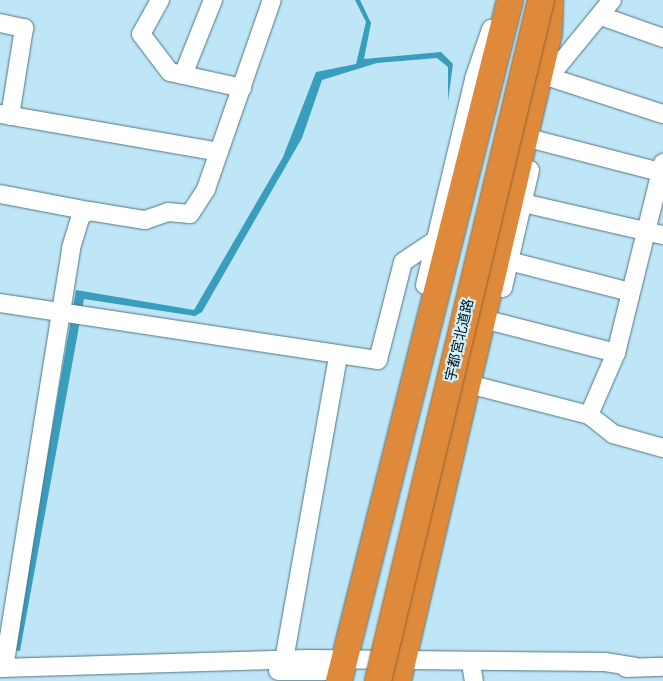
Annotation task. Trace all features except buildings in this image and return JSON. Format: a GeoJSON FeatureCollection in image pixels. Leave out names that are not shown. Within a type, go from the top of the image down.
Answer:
{"type":"FeatureCollection","features":[{"type":"Feature","properties":{"kind":"highway"},"geometry":{"type":"LineString","coordinates":[[344,675],[362,593],[393,479],[510,0]]}},
{"type":"Feature","properties":{"kind":"highway","name":"宇都宮北道路"},"geometry":{"type":"LineString","coordinates":[[344,675],[523,0]]}},
{"type":"Feature","properties":{"kind":"highway","name":"宇都宮北道路"},"geometry":{"type":"LineString","coordinates":[[378,681],[542,0]]}},
{"type":"Feature","properties":{"kind":"highway"},"geometry":{"type":"LineString","coordinates":[[401,670],[549,33],[550,0]]}},
{"type":"Feature","properties":{"kind":"street"},"geometry":{"type":"LineString","coordinates":[[160,0],[141,34],[170,72],[242,88]]}},
{"type":"Feature","properties":{"kind":"street"},"geometry":{"type":"LineString","coordinates":[[183,75],[213,0]]}},
{"type":"Feature","properties":{"kind":"street"},"geometry":{"type":"LineString","coordinates":[[0,194],[145,220],[168,212],[190,214],[219,152],[272,0]]}},
{"type":"Feature","properties":{"kind":"street"},"geometry":{"type":"LineString","coordinates":[[362,593],[366,535],[474,80],[501,0]]}},
{"type":"Feature","properties":{"kind":"street"},"geometry":{"type":"LineString","coordinates":[[432,533],[452,497],[480,387],[523,203],[549,77],[562,0]]}},
{"type":"Feature","properties":{"kind":"street"},"geometry":{"type":"LineString","coordinates":[[549,77],[601,16],[612,0]]}},
{"type":"Feature","properties":{"kind":"street"},"geometry":{"type":"LineString","coordinates":[[601,16],[663,38]]}},
{"type":"Feature","properties":{"kind":"street"},"geometry":{"type":"LineString","coordinates":[[0,23],[24,28],[5,115],[219,152]]}},
{"type":"Feature","properties":{"kind":"street"},"geometry":{"type":"LineString","coordinates":[[549,77],[663,114]]}},
{"type":"Feature","properties":{"kind":"street"},"geometry":{"type":"LineString","coordinates":[[536,140],[662,168],[644,232],[616,353],[589,415]]}},
{"type":"Feature","properties":{"kind":"street"},"geometry":{"type":"LineString","coordinates":[[523,203],[663,235]]}},
{"type":"Feature","properties":{"kind":"street"},"geometry":{"type":"LineString","coordinates":[[89,211],[81,216],[71,248],[2,668],[278,671],[344,675],[401,670],[605,662],[635,667]]}},
{"type":"Feature","properties":{"kind":"street"},"geometry":{"type":"LineString","coordinates":[[0,303],[338,356],[378,360],[403,262],[436,240]]}},
{"type":"Feature","properties":{"kind":"street"},"geometry":{"type":"LineString","coordinates":[[509,261],[630,292]]}},
{"type":"Feature","properties":{"kind":"street"},"geometry":{"type":"LineString","coordinates":[[495,322],[616,353]]}},
{"type":"Feature","properties":{"kind":"street"},"geometry":{"type":"LineString","coordinates":[[278,671],[338,356]]}},
{"type":"Feature","properties":{"kind":"street"},"geometry":{"type":"LineString","coordinates":[[480,387],[589,415],[613,434],[663,448]]}},
{"type":"Feature","properties":{"kind":"street"},"geometry":{"type":"LineString","coordinates":[[401,670],[473,676],[663,667]]}},
{"type":"Feature","properties":{"kind":"water"},"geometry":{"type":"Polygon","coordinates":[[[355,0],[360,0],[371,23],[364,59],[441,52],[453,64],[448,101],[448,67],[437,58],[377,63],[322,80],[302,138],[202,312],[195,316],[84,299],[20,651],[14,650],[76,290],[194,310],[283,157],[316,72],[356,64],[366,22],[355,0]]]}}]}
